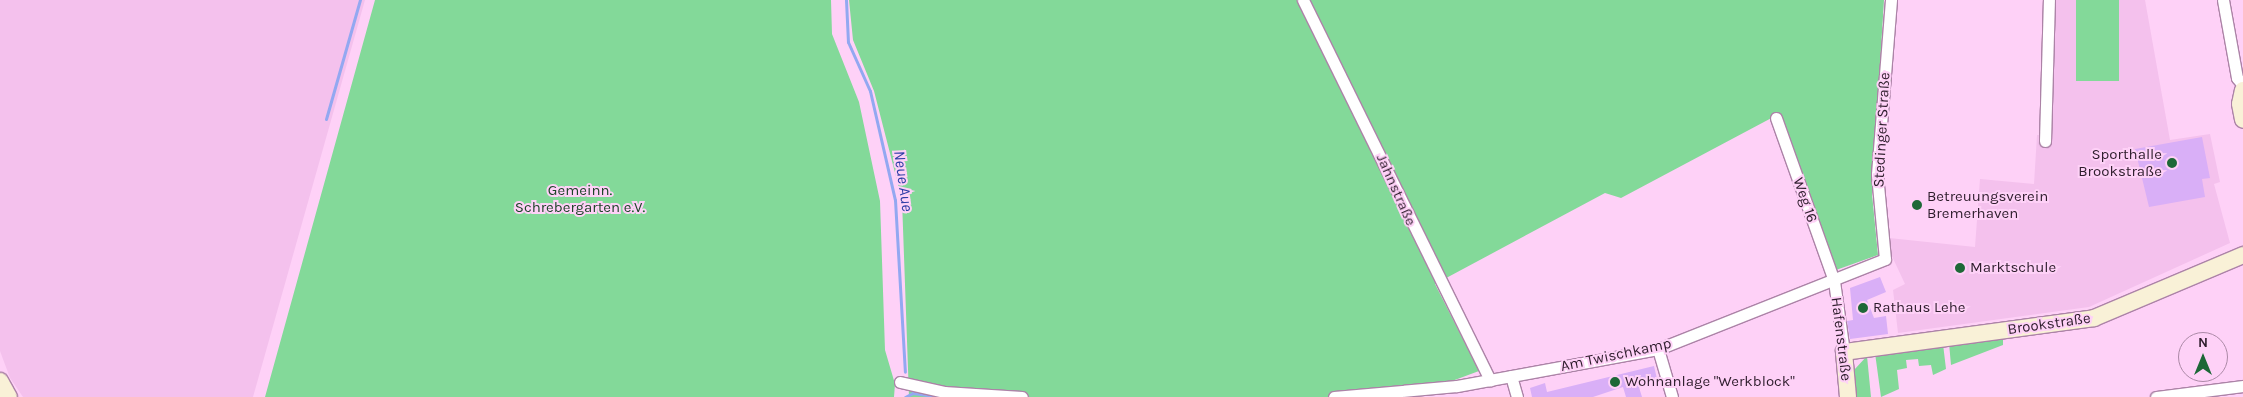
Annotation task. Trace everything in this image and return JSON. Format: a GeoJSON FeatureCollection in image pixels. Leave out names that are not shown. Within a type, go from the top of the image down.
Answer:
{"type":"FeatureCollection","features":[{"type":"Feature","properties":{"kind":"street","name":"Jahnstraße"},"geometry":{"type":"LineString","coordinates":[[1303,0],[1490,380]]}},
{"type":"Feature","properties":{"kind":"street","name":"Stedinger Straße"},"geometry":{"type":"LineString","coordinates":[[1885,259],[1877,174],[1891,0]]}},
{"type":"Feature","properties":{"kind":"street"},"geometry":{"type":"LineString","coordinates":[[2045,141],[2049,0]]}},
{"type":"Feature","properties":{"kind":"street"},"geometry":{"type":"LineString","coordinates":[[2223,0],[2237,78],[2243,85]]}},
{"type":"Feature","properties":{"kind":"street"},"geometry":{"type":"LineString","coordinates":[[2243,90],[2240,104],[2243,120]]}},
{"type":"Feature","properties":{"kind":"street","name":"Weg 16"},"geometry":{"type":"LineString","coordinates":[[1776,118],[1834,281]]}},
{"type":"Feature","properties":{"kind":"street","name":"Brookstraße"},"geometry":{"type":"LineString","coordinates":[[1844,352],[2094,318],[2243,255]]}},
{"type":"Feature","properties":{"kind":"street","name":"Am Twischkamp"},"geometry":{"type":"LineString","coordinates":[[1334,397],[1490,380],[1658,349],[1834,281],[1885,259]]}},
{"type":"Feature","properties":{"kind":"street","name":"Hafenstraße"},"geometry":{"type":"LineString","coordinates":[[1834,281],[1848,397]]}},
{"type":"Feature","properties":{"kind":"street"},"geometry":{"type":"LineString","coordinates":[[1658,349],[1672,397]]}},
{"type":"Feature","properties":{"kind":"street"},"geometry":{"type":"LineString","coordinates":[[1511,376],[1517,397]]}},
{"type":"Feature","properties":{"kind":"street"},"geometry":{"type":"LineString","coordinates":[[0,381],[9,397]]}},
{"type":"Feature","properties":{"kind":"street"},"geometry":{"type":"LineString","coordinates":[[900,382],[944,392],[1022,397]]}},
{"type":"Feature","properties":{"kind":"street"},"geometry":{"type":"LineString","coordinates":[[2156,397],[2243,386]]}},
{"type":"Feature","properties":{"kind":"shaded area"},"geometry":{"type":"Polygon","coordinates":[[[0,0],[365,0],[253,397],[23,397],[10,378],[0,351],[0,0]]]}},
{"type":"Feature","properties":{"kind":"shaded area"},"geometry":{"type":"Polygon","coordinates":[[[2055,0],[2145,0],[2170,140],[2210,134],[2220,182],[2214,184],[2230,243],[2089,307],[1898,333],[1893,290],[1905,284],[1890,252],[1889,238],[1975,247],[1980,179],[2034,184],[2037,135],[2052,135],[2055,0]]]}},
{"type":"Feature","properties":{"kind":"green space","name":"Gemeinn. Schrebergarten e.V."},"geometry":{"type":"Polygon","coordinates":[[[375,0],[831,0],[832,34],[859,102],[880,201],[885,350],[895,384],[894,397],[265,397],[375,0]]]}},
{"type":"Feature","properties":{"kind":"green space"},"geometry":{"type":"Polygon","coordinates":[[[849,0],[1884,0],[1872,194],[1878,255],[1836,270],[1779,114],[1621,198],[1605,193],[1435,284],[1479,371],[1452,381],[1329,393],[1329,397],[909,397],[902,200],[874,91],[853,40],[849,0]]]}},
{"type":"Feature","properties":{"kind":"green space"},"geometry":{"type":"Polygon","coordinates":[[[2076,0],[2119,0],[2119,81],[2076,81],[2076,0]]]}},
{"type":"Feature","properties":{"kind":"green space"},"geometry":{"type":"Polygon","coordinates":[[[2003,337],[2003,345],[1951,365],[1949,343],[2003,337]]]}},
{"type":"Feature","properties":{"kind":"green space"},"geometry":{"type":"Polygon","coordinates":[[[1943,344],[1946,369],[1933,375],[1931,365],[1919,366],[1918,359],[1906,360],[1907,368],[1897,370],[1899,389],[1881,397],[1875,353],[1943,344]]]}},
{"type":"Feature","properties":{"kind":"green space"},"geometry":{"type":"Polygon","coordinates":[[[1867,356],[1871,397],[1856,397],[1854,370],[1867,356]]]}},
{"type":"Feature","properties":{"kind":"building","name":"Sporthalle Brookstraße"},"geometry":{"type":"Polygon","coordinates":[[[2202,137],[2210,178],[2202,179],[2205,197],[2149,207],[2135,149],[2202,137]]]}},
{"type":"Feature","properties":{"kind":"building","name":"Rathaus Lehe"},"geometry":{"type":"Polygon","coordinates":[[[1880,277],[1886,292],[1867,300],[1874,318],[1886,316],[1888,334],[1850,339],[1847,321],[1853,320],[1850,288],[1880,277]]]}},
{"type":"Feature","properties":{"kind":"building","name":"Wohnanlage \"Werkblock\""},"geometry":{"type":"Polygon","coordinates":[[[1654,366],[1657,379],[1638,384],[1642,397],[1626,397],[1623,387],[1593,397],[1532,397],[1530,388],[1545,383],[1547,392],[1654,366]]]}},
{"type":"Feature","properties":{"kind":"waterway"},"geometry":{"type":"LineString","coordinates":[[326,119],[360,0]]}},
{"type":"Feature","properties":{"kind":"waterway","name":"Neue Aue"},"geometry":{"type":"LineString","coordinates":[[846,0],[848,42],[870,91],[895,200],[905,372]]}},
{"type":"Feature","properties":{"kind":"waterway"},"geometry":{"type":"LineString","coordinates":[[905,397],[913,393],[940,397]]}},
{"type":"Feature","properties":{"kind":"place","name":"Sporthalle Brookstraße"},"geometry":{"type":"Point","coordinates":[2172,163]}},
{"type":"Feature","properties":{"kind":"place","name":"Betreuungsverein Bremerhaven"},"geometry":{"type":"Point","coordinates":[1917,205]}},
{"type":"Feature","properties":{"kind":"place","name":"Marktschule"},"geometry":{"type":"Point","coordinates":[1960,268]}},
{"type":"Feature","properties":{"kind":"place","name":"Rathaus Lehe"},"geometry":{"type":"Point","coordinates":[1863,308]}},
{"type":"Feature","properties":{"kind":"place","name":"Wohnanlage \"Werkblock\""},"geometry":{"type":"Point","coordinates":[1615,382]}}]}
